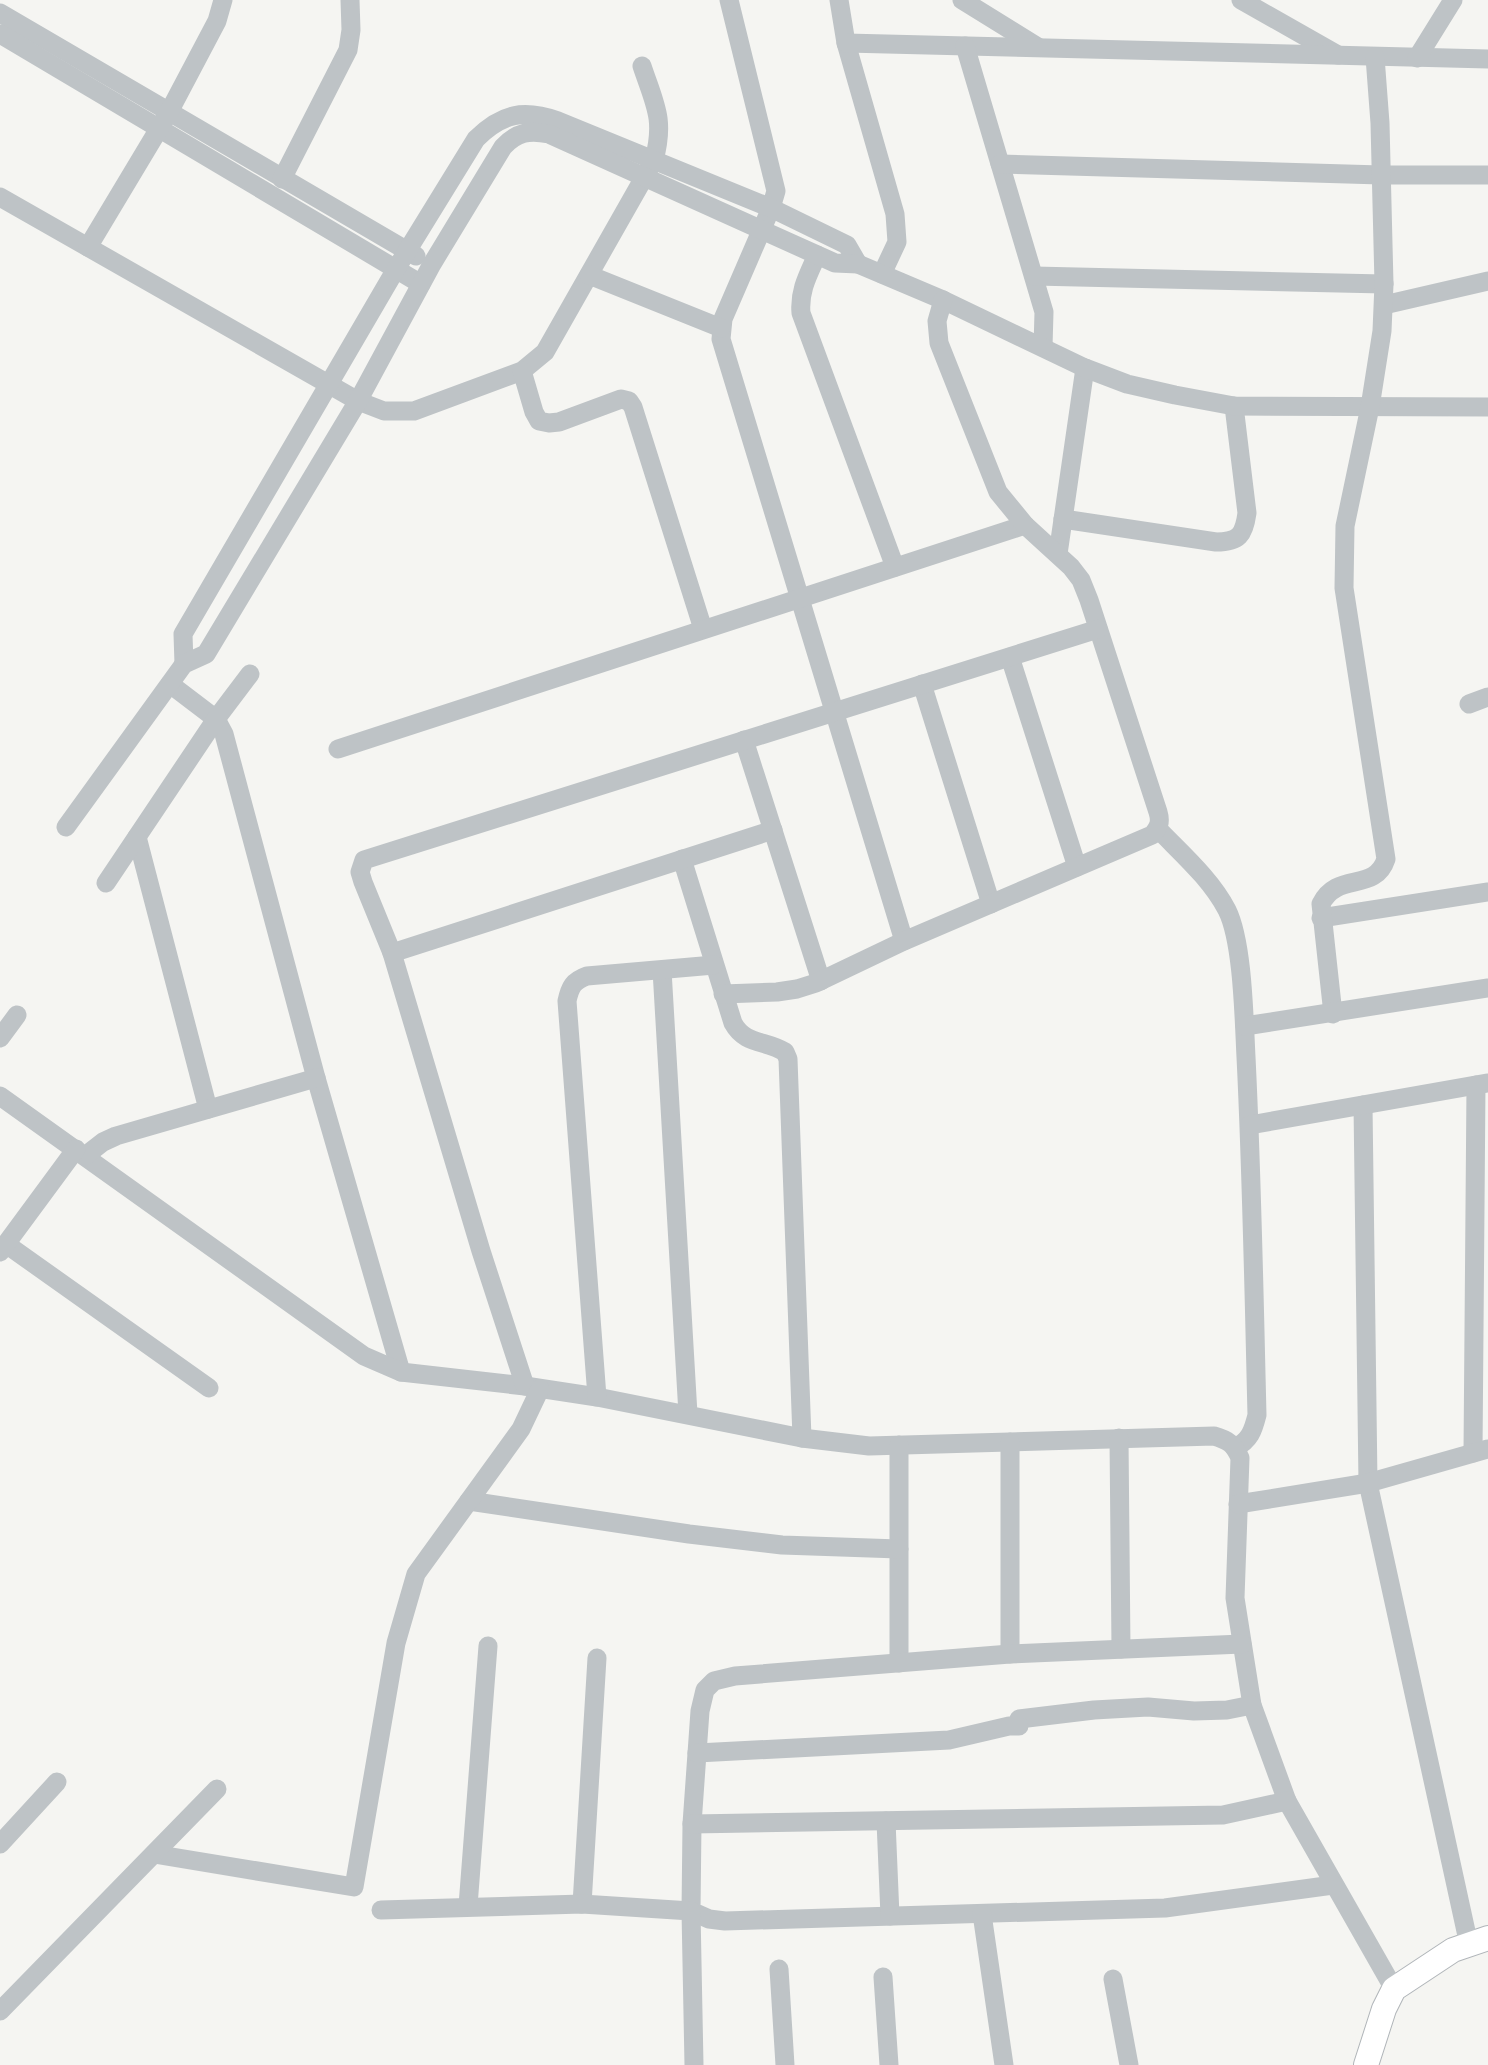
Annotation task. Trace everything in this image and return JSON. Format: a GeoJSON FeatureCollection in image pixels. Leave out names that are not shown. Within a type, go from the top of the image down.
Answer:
{"type":"FeatureCollection","features":[{"type":"Feature","properties":{"kind":"main road"},"geometry":{"type":"LineString","coordinates":[[1366,2065],[1384,2009],[1394,1989],[1453,1950],[1478,1941]]}},
{"type":"Feature","properties":{"kind":"street"},"geometry":{"type":"LineString","coordinates":[[88,247],[164,120],[217,22],[223,0]]}},
{"type":"Feature","properties":{"kind":"street"},"geometry":{"type":"LineString","coordinates":[[282,178],[348,50],[351,30],[350,0]]}},
{"type":"Feature","properties":{"kind":"street"},"geometry":{"type":"LineString","coordinates":[[729,0],[776,191],[721,328],[724,357],[904,940]]}},
{"type":"Feature","properties":{"kind":"street"},"geometry":{"type":"LineString","coordinates":[[839,0],[846,43],[895,214],[897,242],[882,274]]}},
{"type":"Feature","properties":{"kind":"street"},"geometry":{"type":"LineString","coordinates":[[962,0],[1039,48]]}},
{"type":"Feature","properties":{"kind":"street"},"geometry":{"type":"LineString","coordinates":[[1241,0],[1340,56]]}},
{"type":"Feature","properties":{"kind":"street"},"geometry":{"type":"LineString","coordinates":[[1417,58],[1453,0]]}},
{"type":"Feature","properties":{"kind":"street"},"geometry":{"type":"LineString","coordinates":[[0,13],[421,284]]}},
{"type":"Feature","properties":{"kind":"street"},"geometry":{"type":"LineString","coordinates":[[0,34],[282,178],[432,264]]}},
{"type":"Feature","properties":{"kind":"street"},"geometry":{"type":"LineString","coordinates":[[846,43],[1488,60]]}},
{"type":"Feature","properties":{"kind":"street"},"geometry":{"type":"LineString","coordinates":[[965,46],[1044,312],[1043,346]]}},
{"type":"Feature","properties":{"kind":"street"},"geometry":{"type":"LineString","coordinates":[[1333,1014],[1321,904],[1326,892],[1372,877],[1382,870],[1386,859],[1344,588],[1343,566],[1345,526],[1370,407],[1384,305],[1375,57]]}},
{"type":"Feature","properties":{"kind":"street"},"geometry":{"type":"LineString","coordinates":[[0,197],[358,401],[384,411],[414,411],[522,371],[545,352],[649,169],[659,139],[660,122],[642,66]]}},
{"type":"Feature","properties":{"kind":"street"},"geometry":{"type":"LineString","coordinates":[[184,664],[183,634],[396,269],[476,139],[489,126],[505,117],[649,169],[771,208],[847,245],[858,264]]}},
{"type":"Feature","properties":{"kind":"street"},"geometry":{"type":"LineString","coordinates":[[66,827],[184,664],[206,654],[358,401],[432,264],[503,147],[523,123]]}},
{"type":"Feature","properties":{"kind":"street"},"geometry":{"type":"LineString","coordinates":[[1000,164],[1381,175],[1488,175]]}},
{"type":"Feature","properties":{"kind":"street"},"geometry":{"type":"LineString","coordinates":[[649,169],[760,230],[835,263],[858,264],[882,274],[1043,346],[1085,368],[1127,384],[1234,406],[1488,407]]}},
{"type":"Feature","properties":{"kind":"street"},"geometry":{"type":"LineString","coordinates":[[817,255],[802,288],[801,313],[895,567]]}},
{"type":"Feature","properties":{"kind":"street"},"geometry":{"type":"LineString","coordinates":[[589,275],[721,328]]}},
{"type":"Feature","properties":{"kind":"street"},"geometry":{"type":"LineString","coordinates":[[1034,276],[1384,284]]}},
{"type":"Feature","properties":{"kind":"street"},"geometry":{"type":"LineString","coordinates":[[1384,305],[1488,281]]}},
{"type":"Feature","properties":{"kind":"street"},"geometry":{"type":"LineString","coordinates":[[723,994],[797,989],[821,981],[904,940],[1152,835],[1158,829],[1158,811],[1081,580],[1058,554],[1024,525],[998,492],[939,343],[937,321],[943,300]]}},
{"type":"Feature","properties":{"kind":"street"},"geometry":{"type":"LineString","coordinates":[[1058,554],[1085,368]]}},
{"type":"Feature","properties":{"kind":"street"},"geometry":{"type":"LineString","coordinates":[[522,371],[539,421],[559,422],[621,399],[629,401],[703,629]]}},
{"type":"Feature","properties":{"kind":"street"},"geometry":{"type":"LineString","coordinates":[[1063,519],[1216,542],[1229,542],[1238,538],[1245,528],[1247,513],[1234,406]]}},
{"type":"Feature","properties":{"kind":"street"},"geometry":{"type":"LineString","coordinates":[[338,749],[1024,525]]}},
{"type":"Feature","properties":{"kind":"street"},"geometry":{"type":"LineString","coordinates":[[154,1854],[354,1887],[396,1643],[415,1574],[521,1429],[532,1387],[481,1251],[392,953],[363,882],[360,872],[364,860],[1098,629]]}},
{"type":"Feature","properties":{"kind":"street"},"geometry":{"type":"LineString","coordinates":[[1010,657],[1077,867]]}},
{"type":"Feature","properties":{"kind":"street"},"geometry":{"type":"LineString","coordinates":[[106,883],[216,719],[250,674]]}},
{"type":"Feature","properties":{"kind":"street"},"geometry":{"type":"LineString","coordinates":[[170,684],[216,719],[224,734],[316,1078],[401,1372]]}},
{"type":"Feature","properties":{"kind":"street"},"geometry":{"type":"LineString","coordinates":[[922,684],[990,904]]}},
{"type":"Feature","properties":{"kind":"street"},"geometry":{"type":"LineString","coordinates":[[744,740],[821,981]]}},
{"type":"Feature","properties":{"kind":"street"},"geometry":{"type":"LineString","coordinates":[[1158,829],[1199,872],[1227,910],[1236,934],[1245,1026],[1250,1125],[1256,1415],[1253,1430],[1246,1442],[1235,1448]]}},
{"type":"Feature","properties":{"kind":"street"},"geometry":{"type":"LineString","coordinates":[[392,953],[773,830]]}},
{"type":"Feature","properties":{"kind":"street"},"geometry":{"type":"LineString","coordinates":[[137,837],[208,1109]]}},
{"type":"Feature","properties":{"kind":"street"},"geometry":{"type":"LineString","coordinates":[[681,859],[737,1031],[744,1038],[778,1048],[785,1052],[788,1059],[802,1438]]}},
{"type":"Feature","properties":{"kind":"street"},"geometry":{"type":"LineString","coordinates":[[1321,918],[1488,892]]}},
{"type":"Feature","properties":{"kind":"street"},"geometry":{"type":"LineString","coordinates":[[597,1397],[567,1001],[569,990],[576,981],[587,976],[714,965]]}},
{"type":"Feature","properties":{"kind":"street"},"geometry":{"type":"LineString","coordinates":[[662,970],[688,1414]]}},
{"type":"Feature","properties":{"kind":"street"},"geometry":{"type":"LineString","coordinates":[[1245,1026],[1488,988]]}},
{"type":"Feature","properties":{"kind":"street"},"geometry":{"type":"LineString","coordinates":[[0,1038],[18,1014]]}},
{"type":"Feature","properties":{"kind":"street"},"geometry":{"type":"LineString","coordinates":[[209,1388],[3,1248],[80,1153],[116,1136],[316,1078]]}},
{"type":"Feature","properties":{"kind":"street"},"geometry":{"type":"LineString","coordinates":[[1238,1504],[1368,1483],[1481,1451],[1482,1084],[1250,1125]]}},
{"type":"Feature","properties":{"kind":"street"},"geometry":{"type":"LineString","coordinates":[[0,1096],[364,1356],[401,1372],[597,1397],[802,1438],[869,1446],[1214,1436],[1228,1440],[1240,1458],[1235,1598],[1252,1705],[1287,1801],[1394,1989]]}},
{"type":"Feature","properties":{"kind":"street"},"geometry":{"type":"LineString","coordinates":[[1363,1105],[1368,1483],[1478,1941]]}},
{"type":"Feature","properties":{"kind":"street"},"geometry":{"type":"LineString","coordinates":[[1119,1438],[1121,1649]]}},
{"type":"Feature","properties":{"kind":"street"},"geometry":{"type":"LineString","coordinates":[[1010,1442],[1010,1654]]}},
{"type":"Feature","properties":{"kind":"street"},"geometry":{"type":"LineString","coordinates":[[899,1445],[899,1663]]}},
{"type":"Feature","properties":{"kind":"street"},"geometry":{"type":"LineString","coordinates":[[469,1501],[702,1536],[782,1545],[899,1549]]}},
{"type":"Feature","properties":{"kind":"street"},"geometry":{"type":"LineString","coordinates":[[694,2065],[692,1824],[700,1711],[705,1690],[714,1681],[735,1676],[1010,1654],[1242,1644]]}},
{"type":"Feature","properties":{"kind":"street"},"geometry":{"type":"LineString","coordinates":[[468,1906],[488,1646]]}},
{"type":"Feature","properties":{"kind":"street"},"geometry":{"type":"LineString","coordinates":[[582,1904],[597,1658]]}},
{"type":"Feature","properties":{"kind":"street"},"geometry":{"type":"LineString","coordinates":[[697,1753],[949,1740],[1019,1722],[1094,1710],[1147,1707],[1194,1711],[1227,1710],[1252,1705]]}},
{"type":"Feature","properties":{"kind":"street"},"geometry":{"type":"LineString","coordinates":[[0,1844],[57,1782]]}},
{"type":"Feature","properties":{"kind":"street"},"geometry":{"type":"LineString","coordinates":[[0,2011],[217,1789]]}},
{"type":"Feature","properties":{"kind":"street"},"geometry":{"type":"LineString","coordinates":[[692,1824],[1223,1815],[1287,1801]]}},
{"type":"Feature","properties":{"kind":"street"},"geometry":{"type":"LineString","coordinates":[[886,1821],[890,1916]]}},
{"type":"Feature","properties":{"kind":"street"},"geometry":{"type":"LineString","coordinates":[[381,1909],[582,1904],[691,1911],[709,1919],[725,1921],[1165,1908],[1333,1885]]}},
{"type":"Feature","properties":{"kind":"street"},"geometry":{"type":"LineString","coordinates":[[982,1914],[1004,2065]]}},
{"type":"Feature","properties":{"kind":"street"},"geometry":{"type":"LineString","coordinates":[[779,1969],[785,2065]]}},
{"type":"Feature","properties":{"kind":"street"},"geometry":{"type":"LineString","coordinates":[[883,1977],[889,2065]]}},
{"type":"Feature","properties":{"kind":"street"},"geometry":{"type":"LineString","coordinates":[[1113,1979],[1129,2065]]}}]}
